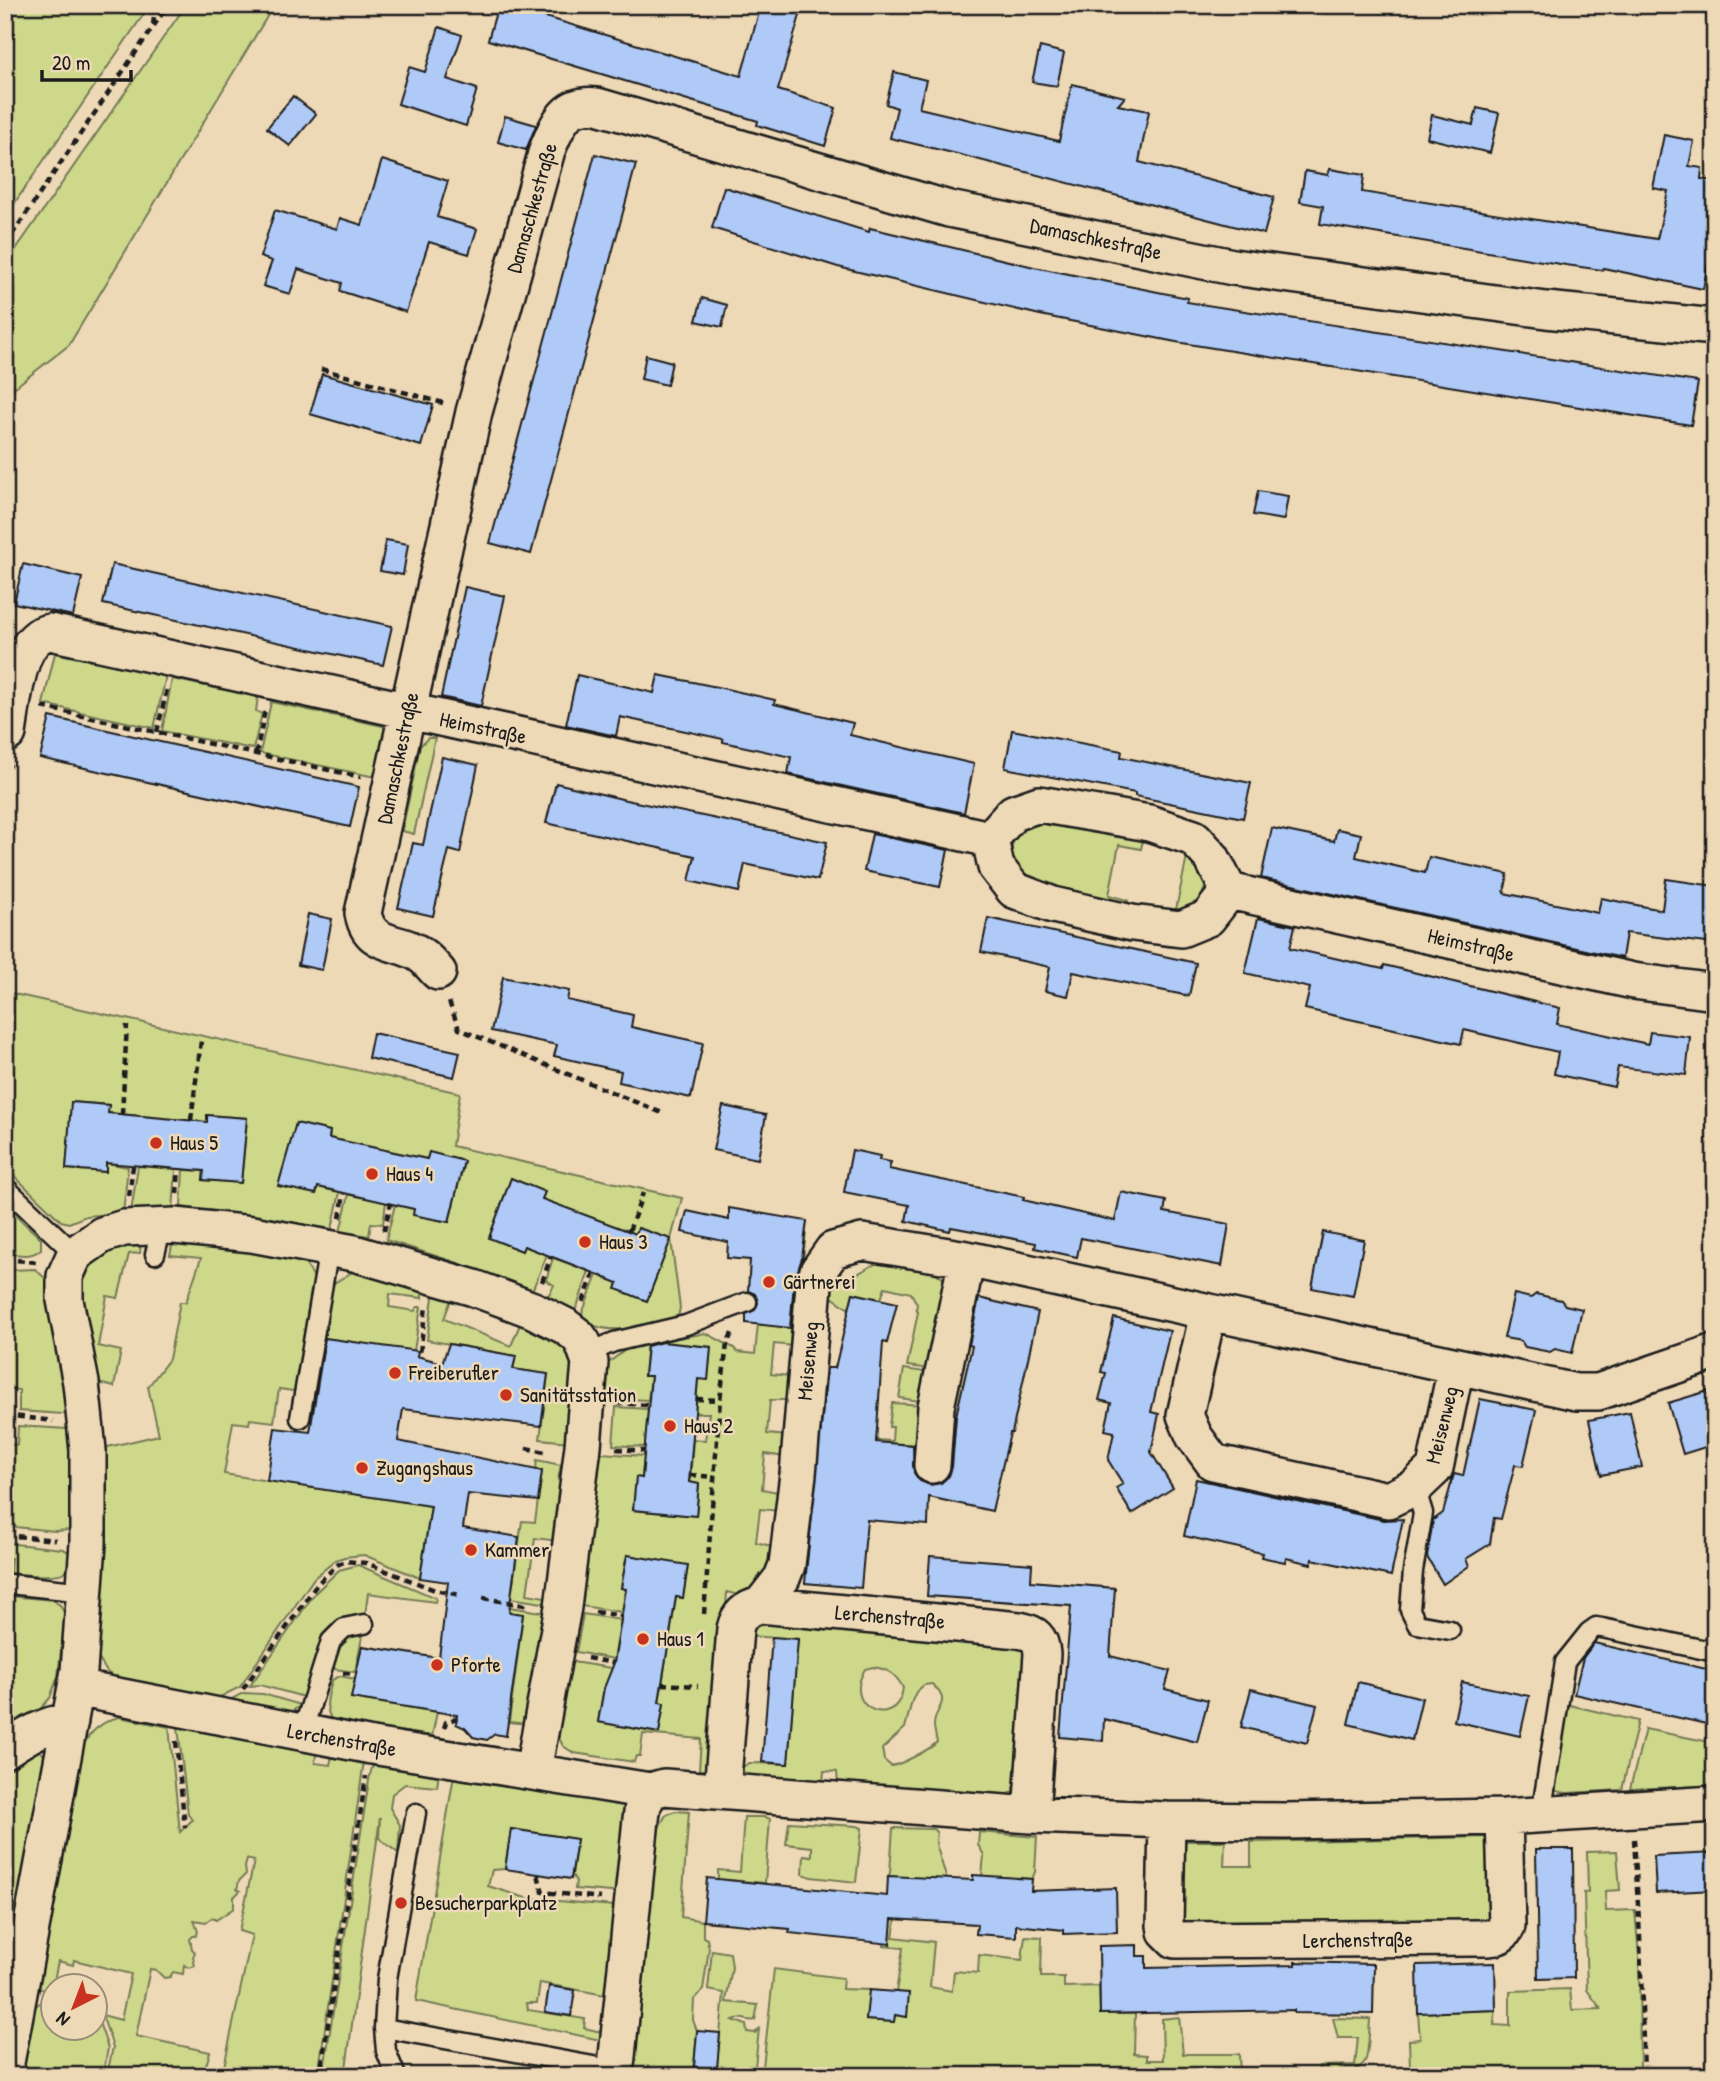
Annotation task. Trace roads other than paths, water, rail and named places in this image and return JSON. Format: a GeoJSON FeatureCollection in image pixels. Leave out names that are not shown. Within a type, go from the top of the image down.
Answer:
{"type":"FeatureCollection","features":[{"type":"Feature","properties":{"kind":"street","name":"Damaschkestraße"},"geometry":{"type":"LineString","coordinates":[[438,972],[421,954],[377,939],[366,928],[363,913],[474,412],[547,150],[563,117],[573,108],[585,104],[597,106],[949,209],[1219,264],[1546,310],[1715,327]]}},
{"type":"Feature","properties":{"kind":"street","name":"Heimstraße"},"geometry":{"type":"LineString","coordinates":[[10,717],[26,651],[36,637],[50,632],[990,839]]}},
{"type":"Feature","properties":{"kind":"street"},"geometry":{"type":"LineString","coordinates":[[1039,804],[1149,823],[1194,838],[1212,858],[1229,891],[1208,918],[1181,929],[1119,920],[1053,905],[1014,890],[996,867],[990,839],[1013,813],[1039,804]]}},
{"type":"Feature","properties":{"kind":"street","name":"Heimstraße"},"geometry":{"type":"LineString","coordinates":[[1229,891],[1633,981],[1715,992]]}},
{"type":"Feature","properties":{"kind":"street"},"geometry":{"type":"LineString","coordinates":[[5,2068],[73,1704],[85,1592],[88,1543],[86,1424],[64,1290],[68,1265],[75,1254],[91,1241],[112,1231],[158,1240],[252,1234],[329,1248],[487,1292],[554,1320],[578,1336],[588,1353],[590,1370],[585,1432],[562,1611],[533,1771]]}},
{"type":"Feature","properties":{"kind":"street","name":"Meisenweg"},"geometry":{"type":"LineString","coordinates":[[761,1605],[782,1578],[787,1565],[798,1474],[814,1285],[822,1264],[833,1250],[862,1242],[967,1259],[1576,1392],[1598,1392],[1715,1352]]}},
{"type":"Feature","properties":{"kind":"street"},"geometry":{"type":"LineString","coordinates":[[932,1465],[936,1408],[967,1259]]}},
{"type":"Feature","properties":{"kind":"street","name":"Meisenweg"},"geometry":{"type":"LineString","coordinates":[[1208,1313],[1185,1415],[1194,1436],[1213,1462],[1388,1500],[1415,1487],[1435,1468],[1456,1367]]}},
{"type":"Feature","properties":{"kind":"street"},"geometry":{"type":"LineString","coordinates":[[722,1791],[737,1621],[744,1612],[761,1605]]}},
{"type":"Feature","properties":{"kind":"street","name":"Lerchenstraße"},"geometry":{"type":"LineString","coordinates":[[761,1605],[1020,1630],[1035,1635],[1039,1639],[1042,1654],[1031,1815]]}},
{"type":"Feature","properties":{"kind":"street"},"geometry":{"type":"LineString","coordinates":[[5,1750],[53,1723],[73,1704]]}},
{"type":"Feature","properties":{"kind":"street","name":"Lerchenstraße"},"geometry":{"type":"LineString","coordinates":[[73,1704],[172,1708],[302,1733],[650,1790],[664,1787],[1031,1815],[1285,1821],[1541,1815],[1715,1804]]}},
{"type":"Feature","properties":{"kind":"street"},"geometry":{"type":"LineString","coordinates":[[615,2073],[643,1805],[650,1790]]}},
{"type":"Feature","properties":{"kind":"street","name":"Lerchenstraße"},"geometry":{"type":"LineString","coordinates":[[1167,1820],[1165,1925],[1166,1931],[1175,1940],[1493,1938],[1504,1932],[1508,1921],[1504,1816]]}},
{"type":"Feature","properties":{"kind":"lane"},"geometry":{"type":"LineString","coordinates":[[5,1186],[75,1254]]}},
{"type":"Feature","properties":{"kind":"lane"},"geometry":{"type":"LineString","coordinates":[[300,1418],[329,1248]]}},
{"type":"Feature","properties":{"kind":"lane"},"geometry":{"type":"LineString","coordinates":[[588,1353],[614,1342],[686,1325],[747,1302]]}},
{"type":"Feature","properties":{"kind":"lane"},"geometry":{"type":"LineString","coordinates":[[1415,1487],[1423,1513],[1413,1571],[1410,1610],[1417,1624],[1450,1630]]}},
{"type":"Feature","properties":{"kind":"lane"},"geometry":{"type":"LineString","coordinates":[[9,1584],[85,1592]]}},
{"type":"Feature","properties":{"kind":"lane"},"geometry":{"type":"LineString","coordinates":[[302,1733],[331,1641],[344,1628],[364,1624]]}},
{"type":"Feature","properties":{"kind":"lane"},"geometry":{"type":"LineString","coordinates":[[1541,1815],[1565,1662],[1589,1632],[1602,1628],[1715,1652]]}},
{"type":"Feature","properties":{"kind":"lane"},"geometry":{"type":"LineString","coordinates":[[396,2076],[386,2051],[384,2028],[387,1979],[416,1814]]}},
{"type":"Feature","properties":{"kind":"lane"},"geometry":{"type":"LineString","coordinates":[[384,2028],[615,2073]]}},
{"type":"Feature","properties":{"kind":"place","name":"Haus 5"},"geometry":{"type":"Point","coordinates":[156,1143]}},
{"type":"Feature","properties":{"kind":"place","name":"Haus 4"},"geometry":{"type":"Point","coordinates":[372,1174]}},
{"type":"Feature","properties":{"kind":"place","name":"Haus 3"},"geometry":{"type":"Point","coordinates":[585,1242]}},
{"type":"Feature","properties":{"kind":"place","name":"Gärtnerei"},"geometry":{"type":"Point","coordinates":[769,1282]}},
{"type":"Feature","properties":{"kind":"place","name":"Freiberufler"},"geometry":{"type":"Point","coordinates":[395,1373]}},
{"type":"Feature","properties":{"kind":"place","name":"Sanitätsstation"},"geometry":{"type":"Point","coordinates":[506,1395]}},
{"type":"Feature","properties":{"kind":"place","name":"Haus 2"},"geometry":{"type":"Point","coordinates":[670,1426]}},
{"type":"Feature","properties":{"kind":"place","name":"Zugangshaus"},"geometry":{"type":"Point","coordinates":[362,1468]}},
{"type":"Feature","properties":{"kind":"place","name":"Kammer"},"geometry":{"type":"Point","coordinates":[471,1550]}},
{"type":"Feature","properties":{"kind":"place","name":"Haus 1"},"geometry":{"type":"Point","coordinates":[643,1639]}},
{"type":"Feature","properties":{"kind":"place","name":"Pforte"},"geometry":{"type":"Point","coordinates":[437,1665]}},
{"type":"Feature","properties":{"kind":"place","name":"Besucherparkplatz"},"geometry":{"type":"Point","coordinates":[401,1903]}}]}
